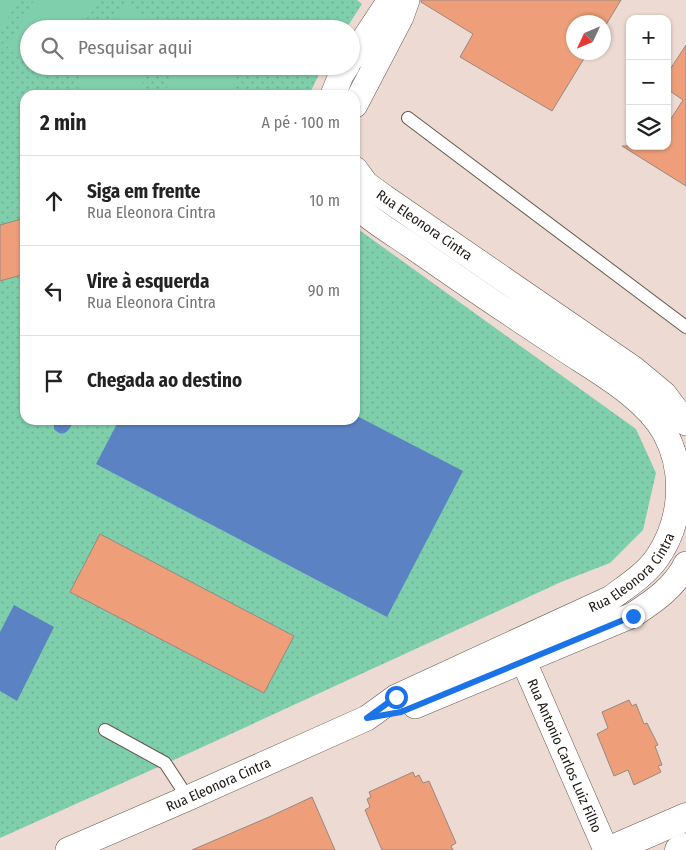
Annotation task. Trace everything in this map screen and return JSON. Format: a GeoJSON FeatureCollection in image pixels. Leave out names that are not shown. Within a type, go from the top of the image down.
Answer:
{"type":"FeatureCollection","features":[{"type":"Feature","properties":{"kind":"street"},"geometry":{"type":"LineString","coordinates":[[360,45],[392,0]]}},
{"type":"Feature","properties":{"kind":"street"},"geometry":{"type":"LineString","coordinates":[[360,95],[408,0]]}},
{"type":"Feature","properties":{"kind":"street"},"geometry":{"type":"LineString","coordinates":[[335,90],[341,75]]}},
{"type":"Feature","properties":{"kind":"street","name":"Rua Eleonora Cintra"},"geometry":{"type":"LineString","coordinates":[[360,176],[366,184],[384,198],[634,369],[664,394],[686,423]]}},
{"type":"Feature","properties":{"kind":"street","name":"Rua Eleonora Cintra"},"geometry":{"type":"LineString","coordinates":[[68,850],[367,718],[396,697],[611,598],[636,579],[657,559],[670,535],[678,508],[680,489],[676,463],[665,432],[646,408],[612,380],[470,287],[360,209]]}},
{"type":"Feature","properties":{"kind":"street","name":"Rua Eleonora Cintra"},"geometry":{"type":"LineString","coordinates":[[367,718],[401,712],[633,616],[659,598],[680,576],[686,564]]}},
{"type":"Feature","properties":{"kind":"street","name":"Rua Antonio Carlos Luiz Filho"},"geometry":{"type":"LineString","coordinates":[[524,662],[608,850]]}},
{"type":"Feature","properties":{"kind":"street"},"geometry":{"type":"LineString","coordinates":[[608,850],[686,817]]}},
{"type":"Feature","properties":{"kind":"street"},"geometry":{"type":"LineString","coordinates":[[679,850],[686,847]]}},
{"type":"Feature","properties":{"kind":"lane"},"geometry":{"type":"LineString","coordinates":[[408,118],[686,327]]}},
{"type":"Feature","properties":{"kind":"lane"},"geometry":{"type":"LineString","coordinates":[[105,730],[165,763],[188,798]]}},
{"type":"Feature","properties":{"kind":"green space"},"geometry":{"type":"Polygon","coordinates":[[[0,0],[357,0],[362,4],[352,20],[20,20],[20,75],[319,75],[311,90],[20,90],[20,425],[360,425],[360,231],[636,429],[656,473],[643,530],[610,563],[561,582],[0,838],[0,0]]]}},
{"type":"Feature","properties":{"kind":"green space"},"geometry":{"type":"Polygon","coordinates":[[[0,0],[18,0],[0,32],[0,0]]]}},
{"type":"Feature","properties":{"kind":"green space"},"geometry":{"type":"Polygon","coordinates":[[[34,0],[97,0],[86,20],[23,20],[34,0]]]}},
{"type":"Feature","properties":{"kind":"green space"},"geometry":{"type":"Polygon","coordinates":[[[124,4],[153,20],[115,20],[124,4]]]}},
{"type":"Feature","properties":{"kind":"green space"},"geometry":{"type":"Polygon","coordinates":[[[20,25],[20,56],[7,49],[20,25]]]}},
{"type":"Feature","properties":{"kind":"green space"},"geometry":{"type":"Polygon","coordinates":[[[83,75],[147,75],[139,90],[82,90],[77,87],[83,75]]]}},
{"type":"Feature","properties":{"kind":"green space"},"geometry":{"type":"Polygon","coordinates":[[[174,75],[238,75],[230,90],[166,90],[174,75]]]}},
{"type":"Feature","properties":{"kind":"water"},"geometry":{"type":"Polygon","coordinates":[[[360,418],[463,471],[387,617],[96,464],[116,425],[360,425],[360,418]]]}},
{"type":"Feature","properties":{"kind":"water"},"geometry":{"type":"Polygon","coordinates":[[[54,425],[72,425],[69,430],[64,433],[54,429],[54,425]]]}},
{"type":"Feature","properties":{"kind":"water"},"geometry":{"type":"Polygon","coordinates":[[[14,605],[54,627],[17,701],[0,691],[0,632],[14,605]]]}},
{"type":"Feature","properties":{"kind":"building"},"geometry":{"type":"Polygon","coordinates":[[[421,0],[621,0],[611,16],[566,15],[566,60],[583,60],[552,111],[460,57],[473,34],[421,2],[421,0]]]}},
{"type":"Feature","properties":{"kind":"building"},"geometry":{"type":"Polygon","coordinates":[[[686,45],[686,186],[628,150],[671,150],[671,119],[683,100],[671,92],[671,68],[686,45]]]}},
{"type":"Feature","properties":{"kind":"building"},"geometry":{"type":"Polygon","coordinates":[[[20,219],[20,275],[0,281],[0,225],[20,219]]]}},
{"type":"Feature","properties":{"kind":"building"},"geometry":{"type":"Polygon","coordinates":[[[100,534],[294,636],[264,693],[70,592],[100,534]]]}},
{"type":"Feature","properties":{"kind":"building"},"geometry":{"type":"Polygon","coordinates":[[[629,700],[632,706],[636,704],[644,724],[647,723],[658,745],[655,746],[662,765],[658,766],[661,772],[634,785],[628,770],[614,776],[597,734],[608,728],[602,712],[629,700]]]}},
{"type":"Feature","properties":{"kind":"building"},"geometry":{"type":"Polygon","coordinates":[[[413,772],[415,777],[419,775],[423,783],[429,781],[456,843],[451,846],[453,850],[382,850],[365,810],[370,807],[367,799],[371,797],[369,792],[413,772]]]}},
{"type":"Feature","properties":{"kind":"building"},"geometry":{"type":"Polygon","coordinates":[[[312,797],[335,850],[192,850],[269,817],[312,797]]]}},
{"type":"Feature","properties":{"kind":"route"},"geometry":{"type":"LineString","coordinates":[[396,697],[367,718],[401,712],[633,616]]}}]}
